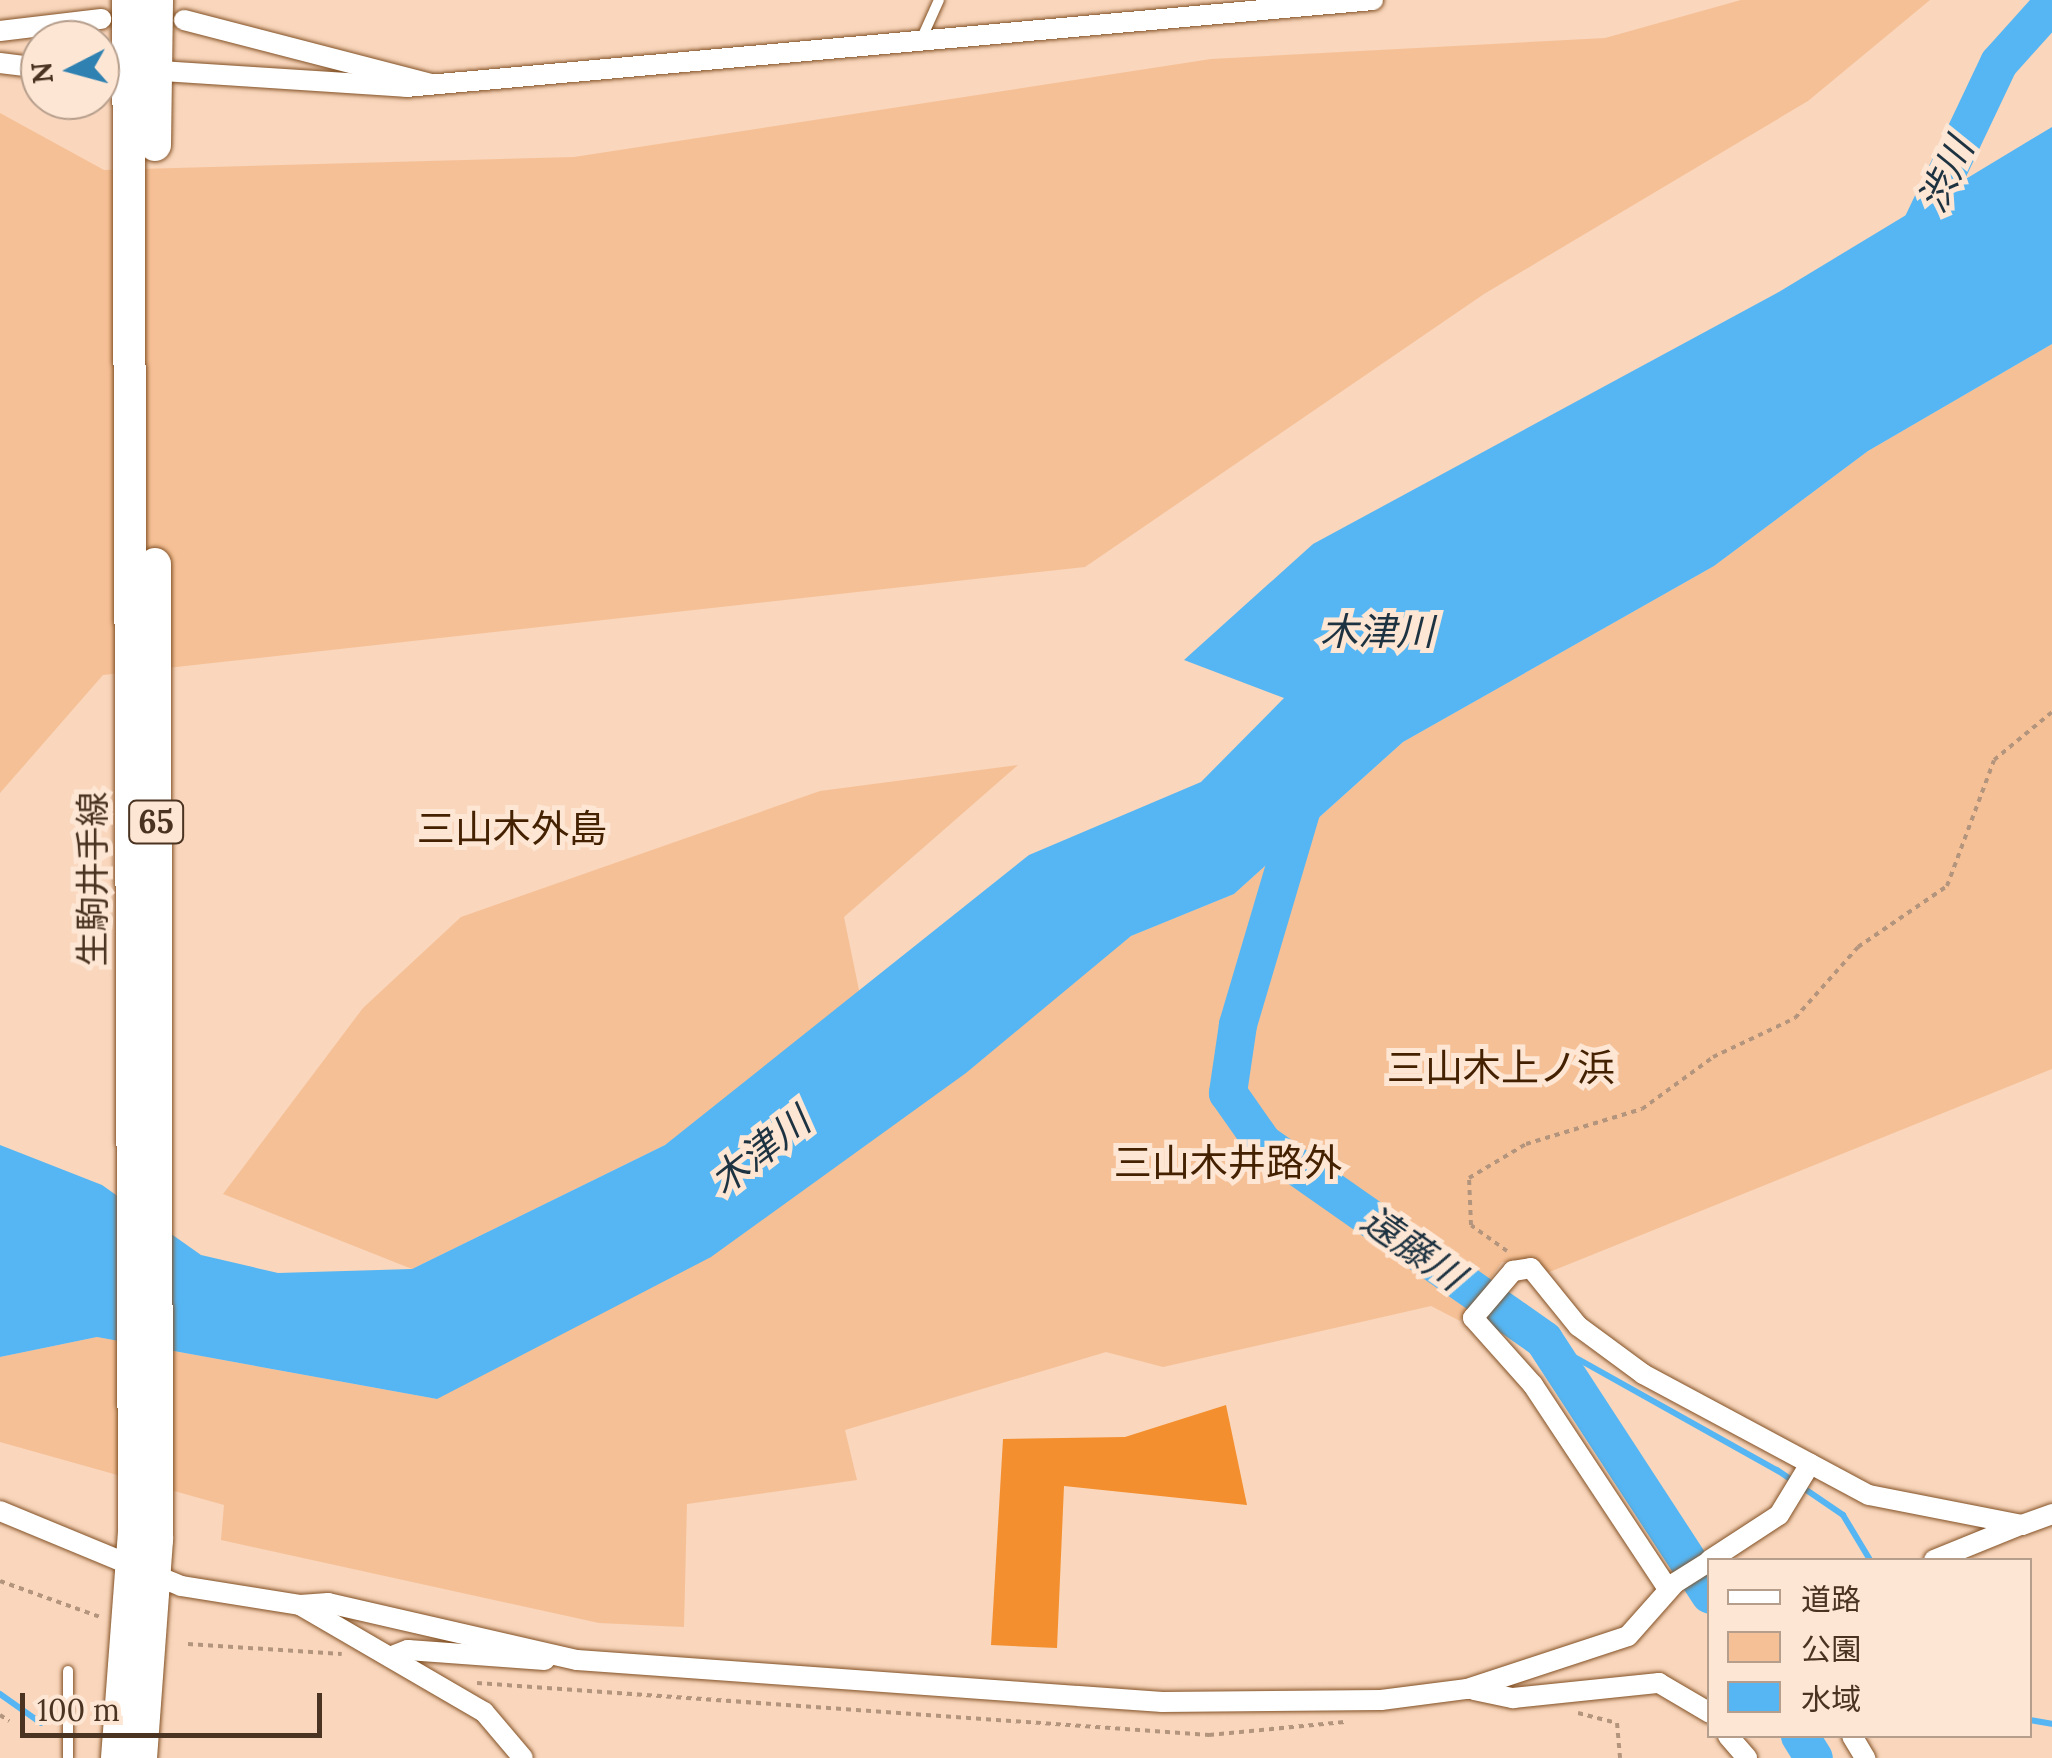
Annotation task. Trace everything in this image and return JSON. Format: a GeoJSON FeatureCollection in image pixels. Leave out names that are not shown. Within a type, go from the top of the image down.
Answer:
{"type":"FeatureCollection","features":[{"type":"Feature","properties":{"kind":"main road","name":"生駒井手線"},"geometry":{"type":"LineString","coordinates":[[128,67],[156,0]]}},
{"type":"Feature","properties":{"kind":"main road","name":"生駒井手線"},"geometry":{"type":"LineString","coordinates":[[115,9],[128,67],[143,103],[145,1554],[141,1758]]}},
{"type":"Feature","properties":{"kind":"main road","name":"生駒井手線"},"geometry":{"type":"LineString","coordinates":[[117,1758],[145,1554]]}},
{"type":"Feature","properties":{"kind":"street"},"geometry":{"type":"LineString","coordinates":[[128,67],[434,85],[1373,0]]}},
{"type":"Feature","properties":{"kind":"street"},"geometry":{"type":"LineString","coordinates":[[0,31],[115,9]]}},
{"type":"Feature","properties":{"kind":"street"},"geometry":{"type":"LineString","coordinates":[[184,20],[434,85]]}},
{"type":"Feature","properties":{"kind":"street"},"geometry":{"type":"LineString","coordinates":[[1668,1589],[1533,1385],[1472,1318],[1512,1271],[1530,1268],[1578,1326],[1643,1374],[1869,1495],[2022,1525]]}},
{"type":"Feature","properties":{"kind":"street"},"geometry":{"type":"LineString","coordinates":[[1714,1558],[1778,1514],[1810,1464]]}},
{"type":"Feature","properties":{"kind":"street"},"geometry":{"type":"LineString","coordinates":[[0,1510],[300,1605],[484,1712],[523,1758]]}},
{"type":"Feature","properties":{"kind":"street"},"geometry":{"type":"LineString","coordinates":[[1939,1558],[2052,1514]]}},
{"type":"Feature","properties":{"kind":"street"},"geometry":{"type":"LineString","coordinates":[[1467,1689],[1628,1636],[1668,1589],[1707,1563]]}},
{"type":"Feature","properties":{"kind":"street"},"geometry":{"type":"LineString","coordinates":[[300,1605],[328,1603],[577,1660]]}},
{"type":"Feature","properties":{"kind":"street"},"geometry":{"type":"LineString","coordinates":[[392,1656],[408,1650],[485,1662],[577,1660],[1162,1702],[1467,1689],[1513,1698],[1659,1683],[1707,1711]]}},
{"type":"Feature","properties":{"kind":"street"},"geometry":{"type":"LineString","coordinates":[[1730,1738],[1747,1758]]}},
{"type":"Feature","properties":{"kind":"lane"},"geometry":{"type":"LineString","coordinates":[[919,44],[939,0]]}},
{"type":"Feature","properties":{"kind":"lane"},"geometry":{"type":"LineString","coordinates":[[68,1671],[68,1758]]}},
{"type":"Feature","properties":{"kind":"path"},"geometry":{"type":"LineString","coordinates":[[1530,1268],[1471,1225],[1469,1178],[1526,1144],[1642,1109],[1713,1057],[1795,1018],[1858,947],[1947,886],[1994,760],[2052,712]]}},
{"type":"Feature","properties":{"kind":"path"},"geometry":{"type":"LineString","coordinates":[[0,1580],[106,1619]]}},
{"type":"Feature","properties":{"kind":"path"},"geometry":{"type":"LineString","coordinates":[[1566,1710],[1617,1723],[1620,1758]]}},
{"type":"Feature","properties":{"kind":"path"},"geometry":{"type":"LineString","coordinates":[[0,1714],[9,1721]]}},
{"type":"Feature","properties":{"kind":"green space"},"geometry":{"type":"Polygon","coordinates":[[[1741,0],[1930,0],[1808,101],[1484,294],[1085,567],[103,675],[0,793],[0,113],[104,170],[574,157],[1211,59],[1605,38],[1741,0]]]}},
{"type":"Feature","properties":{"kind":"green space"},"geometry":{"type":"Polygon","coordinates":[[[2052,344],[2052,1069],[1547,1273],[1538,1261],[1502,1262],[1460,1321],[1431,1306],[1163,1367],[1106,1352],[845,1430],[857,1480],[687,1504],[684,1627],[599,1623],[221,1540],[224,1505],[0,1442],[0,1357],[97,1337],[437,1399],[880,1132],[1131,936],[1234,894],[1403,742],[1714,566],[1868,451],[2052,344]]]}},
{"type":"Feature","properties":{"kind":"green space"},"geometry":{"type":"Polygon","coordinates":[[[1018,765],[844,917],[860,995],[665,1145],[412,1269],[223,1194],[363,1008],[461,917],[820,791],[1018,765]]]}},
{"type":"Feature","properties":{"kind":"shaded area"},"geometry":{"type":"Polygon","coordinates":[[[1226,1405],[1247,1505],[1064,1486],[1057,1648],[991,1645],[1003,1439],[1125,1437],[1226,1405]]]}},
{"type":"Feature","properties":{"kind":"water","name":"木津川"},"geometry":{"type":"Polygon","coordinates":[[[2052,127],[2052,344],[1868,451],[1714,566],[1403,742],[1234,894],[1131,936],[966,1073],[711,1257],[437,1399],[97,1337],[0,1357],[0,1145],[102,1185],[201,1255],[278,1273],[412,1269],[665,1145],[1029,855],[1201,782],[1284,698],[1184,660],[1313,544],[1777,293],[2052,127]]]}},
{"type":"Feature","properties":{"kind":"waterway","name":"渋川"},"geometry":{"type":"LineString","coordinates":[[1914,242],[1999,63],[2052,4]]}},
{"type":"Feature","properties":{"kind":"waterway","name":"遠藤川"},"geometry":{"type":"LineString","coordinates":[[1306,795],[1238,1025],[1228,1093],[1263,1143],[1544,1340],[1707,1590]]}},
{"type":"Feature","properties":{"kind":"waterway"},"geometry":{"type":"LineString","coordinates":[[1544,1340],[1777,1470],[1843,1515],[1869,1558]]}},
{"type":"Feature","properties":{"kind":"waterway"},"geometry":{"type":"LineString","coordinates":[[0,1694],[41,1723]]}},
{"type":"Feature","properties":{"kind":"waterway"},"geometry":{"type":"LineString","coordinates":[[2032,1720],[2052,1724]]}},
{"type":"Feature","properties":{"kind":"waterway","name":"遠藤川"},"geometry":{"type":"LineString","coordinates":[[1801,1738],[1814,1758]]}},
{"type":"Feature","properties":{"kind":"district","name":"三山木外島"},"geometry":{"type":"Point","coordinates":[512,829]}},
{"type":"Feature","properties":{"kind":"district","name":"三山木上ノ浜"},"geometry":{"type":"Point","coordinates":[1501,1068]}},
{"type":"Feature","properties":{"kind":"district","name":"三山木井路外"},"geometry":{"type":"Point","coordinates":[1228,1163]}}]}
